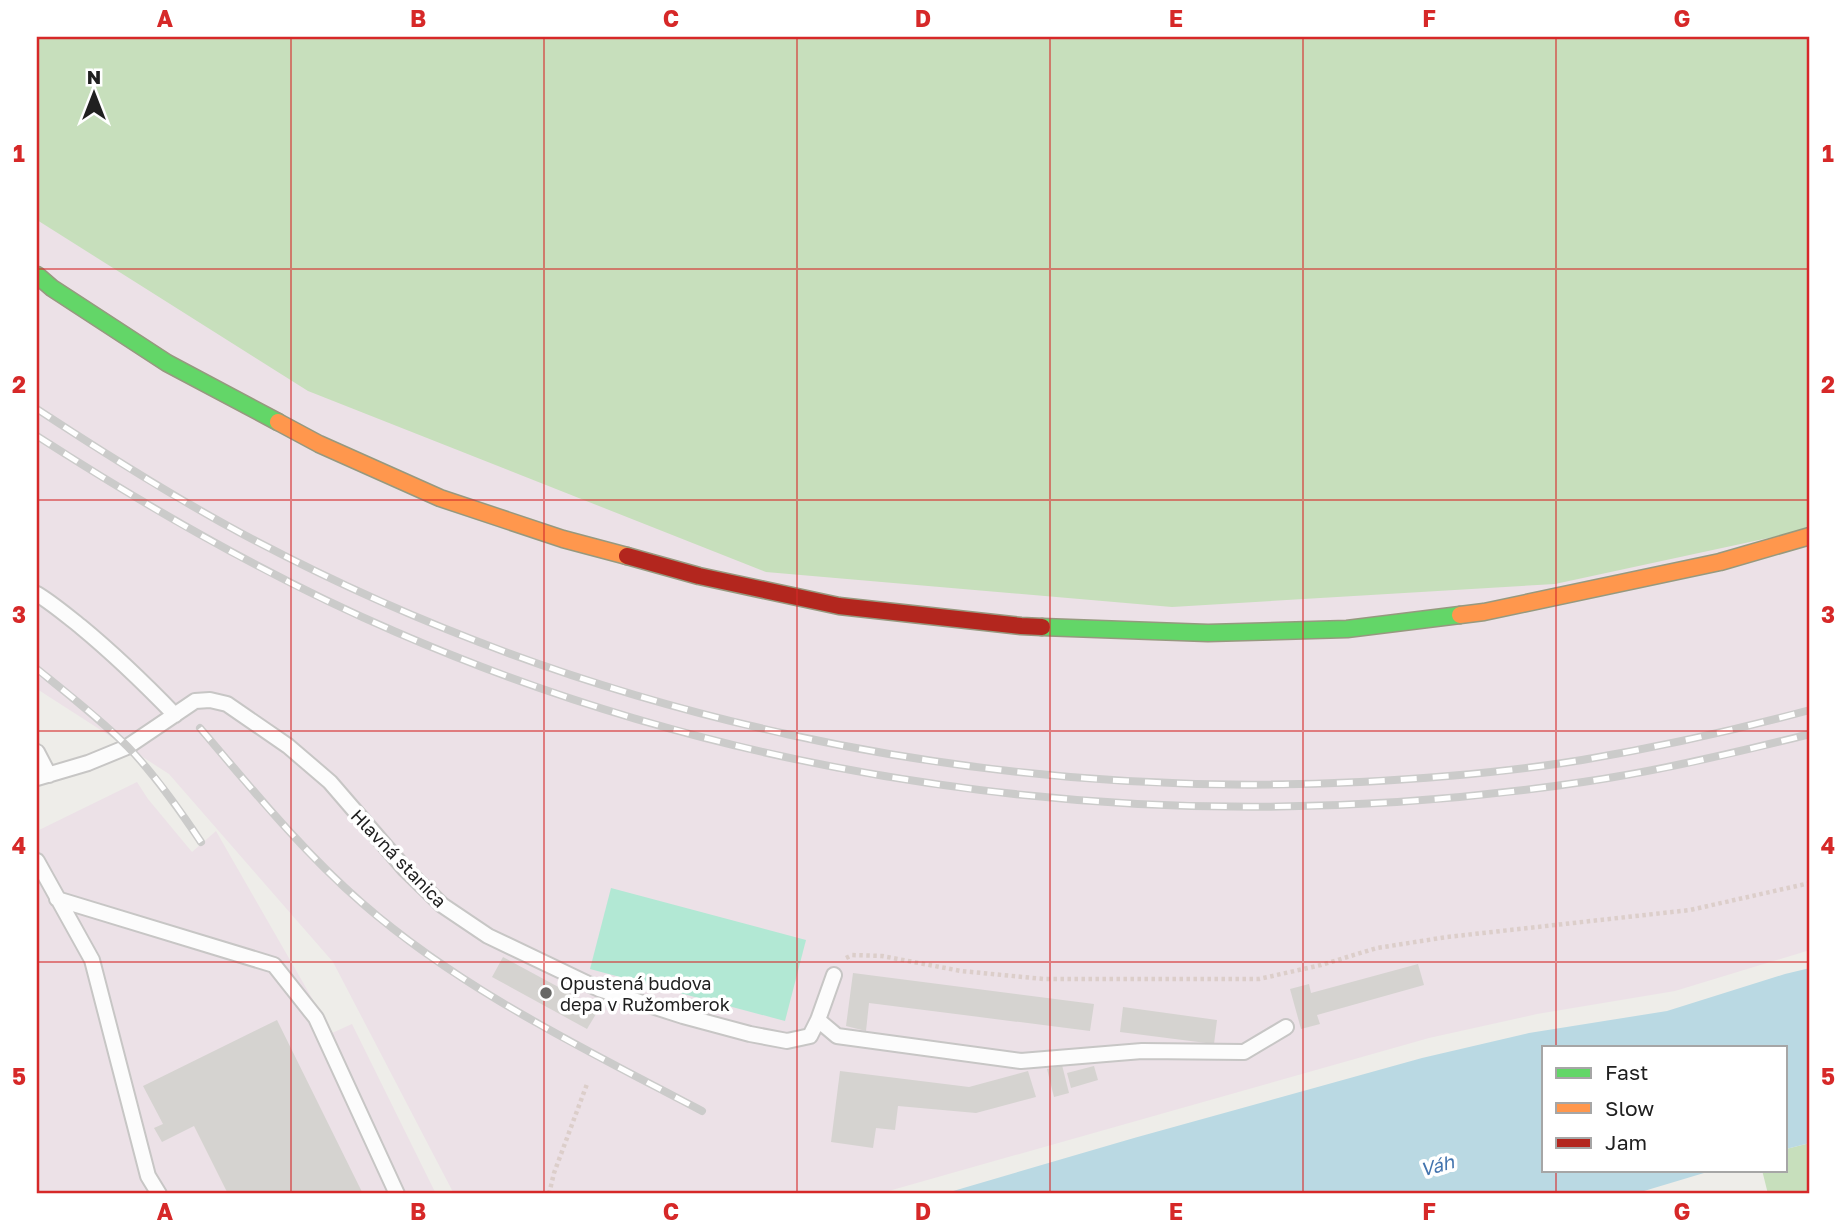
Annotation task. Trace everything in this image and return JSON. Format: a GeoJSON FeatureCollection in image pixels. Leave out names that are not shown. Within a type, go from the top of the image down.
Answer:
{"type":"FeatureCollection","features":[{"type":"Feature","properties":{"kind":"street"},"geometry":{"type":"LineString","coordinates":[[37,275],[52,288],[167,363],[319,444],[440,498],[576,542],[699,576],[839,606],[1021,626],[1208,633],[1348,629],[1484,612],[1720,562],[1810,536]]}},
{"type":"Feature","properties":{"kind":"lane"},"geometry":{"type":"LineString","coordinates":[[37,594],[105,647],[175,715]]}},
{"type":"Feature","properties":{"kind":"lane","name":"Hlavná stanica"},"geometry":{"type":"LineString","coordinates":[[43,776],[88,763],[127,747],[195,701],[210,700],[227,704],[288,746],[330,782],[405,869],[442,905],[488,936],[599,989],[750,1034],[787,1041],[810,1036],[818,1020]]}},
{"type":"Feature","properties":{"kind":"lane"},"geometry":{"type":"LineString","coordinates":[[37,752],[43,776]]}},
{"type":"Feature","properties":{"kind":"lane"},"geometry":{"type":"LineString","coordinates":[[37,861],[92,960],[148,1176],[159,1194]]}},
{"type":"Feature","properties":{"kind":"lane"},"geometry":{"type":"LineString","coordinates":[[57,899],[274,965],[316,1018],[397,1194]]}},
{"type":"Feature","properties":{"kind":"lane"},"geometry":{"type":"LineString","coordinates":[[834,975],[818,1020],[837,1036],[1021,1061],[1142,1051],[1244,1052],[1286,1027]]}},
{"type":"Feature","properties":{"kind":"path"},"geometry":{"type":"LineString","coordinates":[[834,975],[840,962],[852,955],[882,956],[961,971],[1044,979],[1259,979],[1321,965],[1377,948],[1447,937],[1690,910],[1810,883]]}},
{"type":"Feature","properties":{"kind":"path"},"geometry":{"type":"LineString","coordinates":[[549,1194],[554,1173],[587,1084]]}},
{"type":"Feature","properties":{"kind":"shaded area"},"geometry":{"type":"Polygon","coordinates":[[[37,196],[1810,511],[1810,950],[1675,991],[1537,1014],[1429,1038],[878,1194],[454,1194],[333,962],[169,774],[37,689],[37,196]]]}},
{"type":"Feature","properties":{"kind":"shaded area"},"geometry":{"type":"Polygon","coordinates":[[[137,782],[192,852],[216,831],[332,1033],[352,1024],[436,1194],[37,1194],[37,831],[137,782]]]}},
{"type":"Feature","properties":{"kind":"green space"},"geometry":{"type":"Polygon","coordinates":[[[37,37],[1810,37],[1810,529],[1555,584],[1172,607],[766,572],[308,391],[37,220],[37,37]]]}},
{"type":"Feature","properties":{"kind":"green space"},"geometry":{"type":"Polygon","coordinates":[[[611,888],[806,940],[785,1021],[590,969],[611,888]]]}},
{"type":"Feature","properties":{"kind":"green space"},"geometry":{"type":"Polygon","coordinates":[[[1810,1143],[1810,1194],[1768,1194],[1762,1172],[1787,1172],[1787,1149],[1810,1143]]]}},
{"type":"Feature","properties":{"kind":"water","name":"Váh"},"geometry":{"type":"Polygon","coordinates":[[[1810,968],[1810,1143],[1787,1149],[1787,1046],[1542,1046],[1542,1172],[1707,1172],[1634,1194],[943,1194],[1422,1058],[1529,1033],[1667,1011],[1810,968]]]}},
{"type":"Feature","properties":{"kind":"building","name":"Opustená budova depa v Ružomberok"},"geometry":{"type":"Polygon","coordinates":[[[503,957],[599,1009],[587,1029],[492,977],[503,957]]]}},
{"type":"Feature","properties":{"kind":"building"},"geometry":{"type":"Polygon","coordinates":[[[1418,964],[1424,985],[1317,1015],[1320,1024],[1301,1029],[1290,989],[1309,984],[1311,993],[1418,964]]]}},
{"type":"Feature","properties":{"kind":"building"},"geometry":{"type":"Polygon","coordinates":[[[853,973],[1094,1004],[1090,1031],[869,1003],[866,1031],[846,1026],[853,973]]]}},
{"type":"Feature","properties":{"kind":"building"},"geometry":{"type":"Polygon","coordinates":[[[1123,1007],[1217,1020],[1214,1044],[1120,1032],[1123,1007]]]}},
{"type":"Feature","properties":{"kind":"building"},"geometry":{"type":"Polygon","coordinates":[[[277,1020],[363,1194],[228,1194],[194,1126],[162,1142],[154,1128],[163,1124],[143,1086],[277,1020]]]}},
{"type":"Feature","properties":{"kind":"building"},"geometry":{"type":"Polygon","coordinates":[[[1062,1065],[1069,1093],[1054,1097],[1047,1069],[1062,1065]]]}},
{"type":"Feature","properties":{"kind":"building"},"geometry":{"type":"Polygon","coordinates":[[[1094,1066],[1098,1080],[1071,1088],[1067,1073],[1094,1066]]]}},
{"type":"Feature","properties":{"kind":"building"},"geometry":{"type":"Polygon","coordinates":[[[840,1071],[969,1087],[1028,1071],[1036,1097],[976,1113],[898,1106],[895,1130],[876,1128],[873,1148],[831,1142],[840,1071]]]}},
{"type":"Feature","properties":{"kind":"railway"},"geometry":{"type":"LineString","coordinates":[[37,409],[143,477],[252,539],[381,602],[514,655],[651,700],[790,735],[931,761],[1073,777],[1217,784],[1360,782],[1499,771],[1582,760],[1697,738],[1810,710]]}},
{"type":"Feature","properties":{"kind":"railway"},"geometry":{"type":"LineString","coordinates":[[37,436],[212,542],[303,589],[396,632],[537,687],[682,732],[830,766],[979,790],[1130,803],[1281,807],[1432,799],[1583,782],[1697,761],[1810,734]]}},
{"type":"Feature","properties":{"kind":"railway"},"geometry":{"type":"LineString","coordinates":[[37,669],[128,747],[167,793],[201,842]]}},
{"type":"Feature","properties":{"kind":"railway"},"geometry":{"type":"LineString","coordinates":[[200,728],[319,862],[401,935],[441,964],[526,1017],[702,1111]]}},
{"type":"Feature","properties":{"kind":"traffic: fast"},"geometry":{"type":"LineString","coordinates":[[37,275],[52,288],[167,363],[278,422]]}},
{"type":"Feature","properties":{"kind":"traffic: fast"},"geometry":{"type":"LineString","coordinates":[[1042,627],[1208,633],[1347,629],[1460,615]]}},
{"type":"Feature","properties":{"kind":"traffic: slow"},"geometry":{"type":"LineString","coordinates":[[278,422],[319,444],[440,498],[563,539],[627,556]]}},
{"type":"Feature","properties":{"kind":"traffic: slow"},"geometry":{"type":"LineString","coordinates":[[1460,615],[1720,562],[1810,536]]}},
{"type":"Feature","properties":{"kind":"traffic: jam"},"geometry":{"type":"LineString","coordinates":[[627,556],[699,576],[839,606],[1042,627]]}},
{"type":"Feature","properties":{"kind":"place","name":"Opustená budova depa v Ružomberok"},"geometry":{"type":"Point","coordinates":[546,993]}}]}
